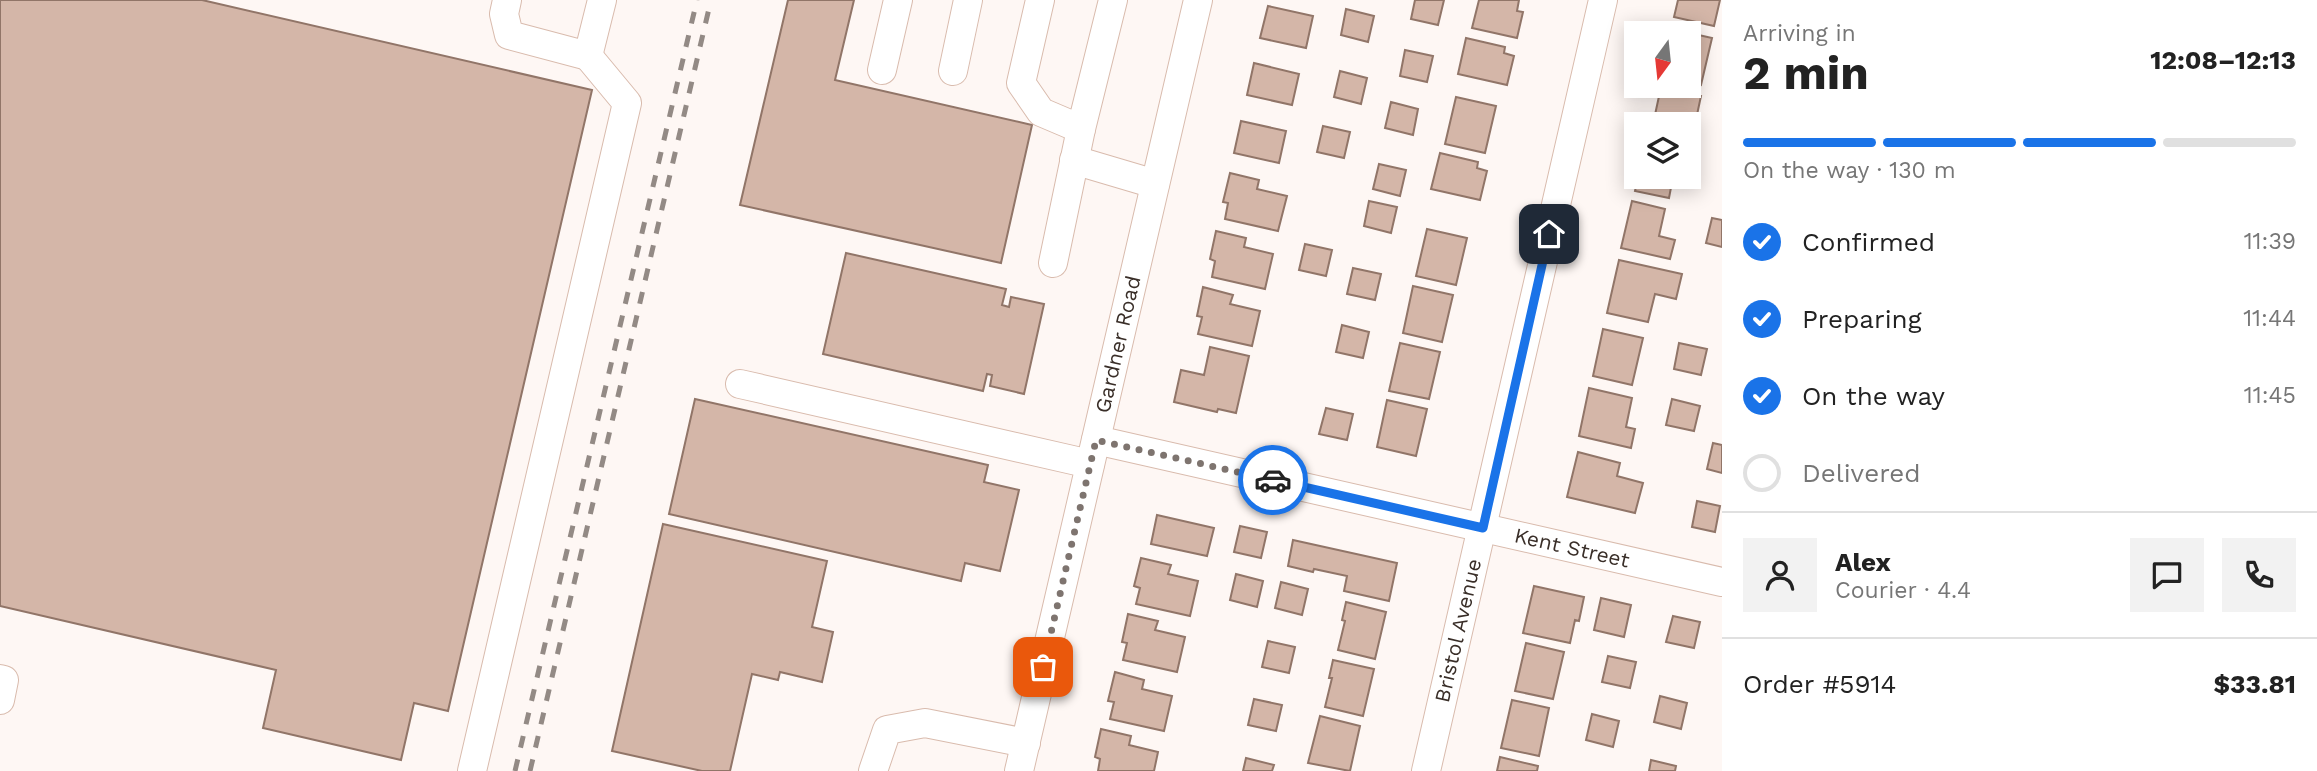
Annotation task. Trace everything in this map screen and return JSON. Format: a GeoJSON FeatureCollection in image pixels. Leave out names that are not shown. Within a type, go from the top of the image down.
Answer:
{"type":"FeatureCollection","features":[{"type":"Feature","properties":{"kind":"street"},"geometry":{"type":"LineString","coordinates":[[472,771],[627,103],[588,56],[509,35],[504,14],[507,0]]}},
{"type":"Feature","properties":{"kind":"street"},"geometry":{"type":"LineString","coordinates":[[588,56],[602,0]]}},
{"type":"Feature","properties":{"kind":"street"},"geometry":{"type":"LineString","coordinates":[[882,70],[898,0]]}},
{"type":"Feature","properties":{"kind":"street"},"geometry":{"type":"LineString","coordinates":[[953,71],[968,0]]}},
{"type":"Feature","properties":{"kind":"street"},"geometry":{"type":"LineString","coordinates":[[1040,0],[1021,83],[1041,112],[1081,128]]}},
{"type":"Feature","properties":{"kind":"street"},"geometry":{"type":"LineString","coordinates":[[1053,263],[1081,128],[1113,0]]}},
{"type":"Feature","properties":{"kind":"street","name":"Gardner Road"},"geometry":{"type":"LineString","coordinates":[[1019,771],[1198,0]]}},
{"type":"Feature","properties":{"kind":"street","name":"Bristol Avenue"},"geometry":{"type":"LineString","coordinates":[[1426,771],[1602,0]]}},
{"type":"Feature","properties":{"kind":"street"},"geometry":{"type":"LineString","coordinates":[[1074,160],[1155,184]]}},
{"type":"Feature","properties":{"kind":"street","name":"Kent Street"},"geometry":{"type":"LineString","coordinates":[[740,384],[1483,528],[1722,582]]}},
{"type":"Feature","properties":{"kind":"street"},"geometry":{"type":"LineString","coordinates":[[0,679],[4,680],[0,699]]}},
{"type":"Feature","properties":{"kind":"street"},"geometry":{"type":"LineString","coordinates":[[873,771],[887,730],[925,723],[1026,743]]}},
{"type":"Feature","properties":{"kind":"building"},"geometry":{"type":"Polygon","coordinates":[[[0,0],[202,0],[592,90],[448,711],[414,703],[401,760],[263,728],[276,670],[0,606],[0,0]]]}},
{"type":"Feature","properties":{"kind":"building"},"geometry":{"type":"Polygon","coordinates":[[[788,0],[854,0],[835,80],[1032,125],[1001,263],[740,205],[788,0]]]}},
{"type":"Feature","properties":{"kind":"building"},"geometry":{"type":"Polygon","coordinates":[[[1415,0],[1444,0],[1438,25],[1411,19],[1415,0]]]}},
{"type":"Feature","properties":{"kind":"building"},"geometry":{"type":"Polygon","coordinates":[[[1479,0],[1519,0],[1517,11],[1523,12],[1517,38],[1472,28],[1479,0]]]}},
{"type":"Feature","properties":{"kind":"building"},"geometry":{"type":"Polygon","coordinates":[[[1678,0],[1720,0],[1714,26],[1674,17],[1678,0]]]}},
{"type":"Feature","properties":{"kind":"building"},"geometry":{"type":"Polygon","coordinates":[[[1268,6],[1313,16],[1306,48],[1260,38],[1268,6]]]}},
{"type":"Feature","properties":{"kind":"building"},"geometry":{"type":"Polygon","coordinates":[[[1346,9],[1374,16],[1368,42],[1341,35],[1346,9]]]}},
{"type":"Feature","properties":{"kind":"building"},"geometry":{"type":"Polygon","coordinates":[[[1701,36],[1712,38],[1701,85],[1701,36]]]}},
{"type":"Feature","properties":{"kind":"building"},"geometry":{"type":"Polygon","coordinates":[[[1466,38],[1505,47],[1504,53],[1514,56],[1507,85],[1458,74],[1466,38]]]}},
{"type":"Feature","properties":{"kind":"building"},"geometry":{"type":"Polygon","coordinates":[[[1405,50],[1433,56],[1427,82],[1400,76],[1405,50]]]}},
{"type":"Feature","properties":{"kind":"building"},"geometry":{"type":"Polygon","coordinates":[[[1254,63],[1299,74],[1292,105],[1247,95],[1254,63]]]}},
{"type":"Feature","properties":{"kind":"building"},"geometry":{"type":"Polygon","coordinates":[[[1340,71],[1367,78],[1361,104],[1334,97],[1340,71]]]}},
{"type":"Feature","properties":{"kind":"building"},"geometry":{"type":"Polygon","coordinates":[[[1456,97],[1496,106],[1485,153],[1445,144],[1456,97]]]}},
{"type":"Feature","properties":{"kind":"building"},"geometry":{"type":"Polygon","coordinates":[[[1659,98],[1701,98],[1698,112],[1656,112],[1659,98]]]}},
{"type":"Feature","properties":{"kind":"building"},"geometry":{"type":"Polygon","coordinates":[[[1391,102],[1418,109],[1413,135],[1385,128],[1391,102]]]}},
{"type":"Feature","properties":{"kind":"building"},"geometry":{"type":"Polygon","coordinates":[[[1241,121],[1286,131],[1279,163],[1234,153],[1241,121]]]}},
{"type":"Feature","properties":{"kind":"building"},"geometry":{"type":"Polygon","coordinates":[[[1323,126],[1350,132],[1344,158],[1317,152],[1323,126]]]}},
{"type":"Feature","properties":{"kind":"building"},"geometry":{"type":"Polygon","coordinates":[[[1440,153],[1478,162],[1477,168],[1487,171],[1480,200],[1431,189],[1440,153]]]}},
{"type":"Feature","properties":{"kind":"building"},"geometry":{"type":"Polygon","coordinates":[[[1379,164],[1406,170],[1400,196],[1373,189],[1379,164]]]}},
{"type":"Feature","properties":{"kind":"building"},"geometry":{"type":"Polygon","coordinates":[[[1230,173],[1259,180],[1257,189],[1287,196],[1278,231],[1225,219],[1228,203],[1223,202],[1230,173]]]}},
{"type":"Feature","properties":{"kind":"building"},"geometry":{"type":"Polygon","coordinates":[[[1635,189],[1671,189],[1669,198],[1635,189]]]}},
{"type":"Feature","properties":{"kind":"building"},"geometry":{"type":"Polygon","coordinates":[[[1369,201],[1397,207],[1391,233],[1364,226],[1369,201]]]}},
{"type":"Feature","properties":{"kind":"building"},"geometry":{"type":"Polygon","coordinates":[[[1632,201],[1665,209],[1659,236],[1675,240],[1670,259],[1621,248],[1632,201]]]}},
{"type":"Feature","properties":{"kind":"building"},"geometry":{"type":"Polygon","coordinates":[[[1712,218],[1722,220],[1722,247],[1706,243],[1712,218]]]}},
{"type":"Feature","properties":{"kind":"building"},"geometry":{"type":"Polygon","coordinates":[[[1427,229],[1467,238],[1456,285],[1416,276],[1427,229]]]}},
{"type":"Feature","properties":{"kind":"building"},"geometry":{"type":"Polygon","coordinates":[[[1216,231],[1246,238],[1244,247],[1273,254],[1265,289],[1212,277],[1215,261],[1210,259],[1216,231]]]}},
{"type":"Feature","properties":{"kind":"building"},"geometry":{"type":"Polygon","coordinates":[[[1305,244],[1332,250],[1326,276],[1299,270],[1305,244]]]}},
{"type":"Feature","properties":{"kind":"building"},"geometry":{"type":"Polygon","coordinates":[[[846,253],[1006,289],[1002,305],[1009,307],[1011,297],[1044,304],[1024,394],[990,386],[992,375],[987,374],[983,391],[823,354],[846,253]]]}},
{"type":"Feature","properties":{"kind":"building"},"geometry":{"type":"Polygon","coordinates":[[[1619,260],[1682,274],[1676,299],[1655,294],[1648,322],[1607,313],[1619,260]]]}},
{"type":"Feature","properties":{"kind":"building"},"geometry":{"type":"Polygon","coordinates":[[[1353,268],[1381,274],[1375,300],[1347,294],[1353,268]]]}},
{"type":"Feature","properties":{"kind":"building"},"geometry":{"type":"Polygon","coordinates":[[[1413,286],[1453,295],[1442,342],[1403,333],[1413,286]]]}},
{"type":"Feature","properties":{"kind":"building"},"geometry":{"type":"Polygon","coordinates":[[[1203,287],[1233,295],[1230,304],[1260,311],[1252,346],[1198,334],[1202,317],[1197,316],[1203,287]]]}},
{"type":"Feature","properties":{"kind":"building"},"geometry":{"type":"Polygon","coordinates":[[[1342,325],[1369,332],[1363,358],[1336,352],[1342,325]]]}},
{"type":"Feature","properties":{"kind":"building"},"geometry":{"type":"Polygon","coordinates":[[[1603,329],[1643,338],[1632,385],[1593,376],[1603,329]]]}},
{"type":"Feature","properties":{"kind":"building"},"geometry":{"type":"Polygon","coordinates":[[[1400,343],[1440,352],[1429,399],[1389,391],[1400,343]]]}},
{"type":"Feature","properties":{"kind":"building"},"geometry":{"type":"Polygon","coordinates":[[[1679,343],[1707,349],[1701,375],[1674,369],[1679,343]]]}},
{"type":"Feature","properties":{"kind":"building"},"geometry":{"type":"Polygon","coordinates":[[[1210,347],[1249,356],[1236,413],[1218,409],[1217,412],[1174,402],[1181,370],[1204,375],[1210,347]]]}},
{"type":"Feature","properties":{"kind":"building"},"geometry":{"type":"Polygon","coordinates":[[[1589,388],[1632,398],[1626,427],[1635,429],[1631,448],[1579,436],[1589,388]]]}},
{"type":"Feature","properties":{"kind":"building"},"geometry":{"type":"Polygon","coordinates":[[[695,399],[988,465],[984,482],[1019,490],[1000,571],[965,563],[961,581],[669,514],[695,399]]]}},
{"type":"Feature","properties":{"kind":"building"},"geometry":{"type":"Polygon","coordinates":[[[1672,399],[1700,406],[1694,431],[1666,425],[1672,399]]]}},
{"type":"Feature","properties":{"kind":"building"},"geometry":{"type":"Polygon","coordinates":[[[1387,400],[1427,409],[1416,456],[1377,447],[1387,400]]]}},
{"type":"Feature","properties":{"kind":"building"},"geometry":{"type":"Polygon","coordinates":[[[1326,408],[1353,414],[1347,440],[1319,434],[1326,408]]]}},
{"type":"Feature","properties":{"kind":"building"},"geometry":{"type":"Polygon","coordinates":[[[1713,443],[1722,445],[1722,473],[1707,469],[1713,443]]]}},
{"type":"Feature","properties":{"kind":"building"},"geometry":{"type":"Polygon","coordinates":[[[1578,452],[1620,463],[1617,476],[1643,483],[1635,513],[1567,497],[1578,452]]]}},
{"type":"Feature","properties":{"kind":"building"},"geometry":{"type":"Polygon","coordinates":[[[1697,501],[1720,506],[1715,532],[1692,527],[1697,501]]]}},
{"type":"Feature","properties":{"kind":"building"},"geometry":{"type":"Polygon","coordinates":[[[1157,515],[1214,528],[1207,556],[1151,544],[1157,515]]]}},
{"type":"Feature","properties":{"kind":"building"},"geometry":{"type":"Polygon","coordinates":[[[663,524],[827,561],[812,627],[833,632],[822,682],[780,672],[778,680],[752,674],[730,771],[702,771],[612,751],[663,524]]]}},
{"type":"Feature","properties":{"kind":"building"},"geometry":{"type":"Polygon","coordinates":[[[1240,526],[1267,532],[1261,558],[1234,552],[1240,526]]]}},
{"type":"Feature","properties":{"kind":"building"},"geometry":{"type":"Polygon","coordinates":[[[1293,540],[1397,563],[1389,601],[1344,591],[1347,576],[1288,566],[1293,540]]]}},
{"type":"Feature","properties":{"kind":"building"},"geometry":{"type":"Polygon","coordinates":[[[1141,558],[1171,565],[1168,574],[1198,581],[1190,616],[1136,604],[1140,588],[1134,586],[1141,558]]]}},
{"type":"Feature","properties":{"kind":"building"},"geometry":{"type":"Polygon","coordinates":[[[1236,574],[1263,581],[1257,607],[1230,600],[1236,574]]]}},
{"type":"Feature","properties":{"kind":"building"},"geometry":{"type":"Polygon","coordinates":[[[1281,582],[1308,589],[1302,615],[1275,608],[1281,582]]]}},
{"type":"Feature","properties":{"kind":"building"},"geometry":{"type":"Polygon","coordinates":[[[1534,586],[1584,597],[1579,621],[1575,620],[1570,643],[1523,633],[1534,586]]]}},
{"type":"Feature","properties":{"kind":"building"},"geometry":{"type":"Polygon","coordinates":[[[1601,598],[1631,605],[1624,637],[1594,630],[1601,598]]]}},
{"type":"Feature","properties":{"kind":"building"},"geometry":{"type":"Polygon","coordinates":[[[1346,602],[1386,612],[1375,659],[1338,650],[1345,621],[1342,620],[1346,602]]]}},
{"type":"Feature","properties":{"kind":"building"},"geometry":{"type":"Polygon","coordinates":[[[1128,614],[1158,621],[1155,630],[1185,637],[1177,672],[1123,660],[1127,643],[1122,642],[1128,614]]]}},
{"type":"Feature","properties":{"kind":"building"},"geometry":{"type":"Polygon","coordinates":[[[1673,616],[1700,622],[1694,648],[1666,642],[1673,616]]]}},
{"type":"Feature","properties":{"kind":"building"},"geometry":{"type":"Polygon","coordinates":[[[1268,641],[1295,647],[1289,673],[1262,667],[1268,641]]]}},
{"type":"Feature","properties":{"kind":"building"},"geometry":{"type":"Polygon","coordinates":[[[1526,643],[1564,652],[1553,699],[1515,691],[1526,643]]]}},
{"type":"Feature","properties":{"kind":"building"},"geometry":{"type":"Polygon","coordinates":[[[1608,656],[1636,662],[1630,688],[1602,682],[1608,656]]]}},
{"type":"Feature","properties":{"kind":"building"},"geometry":{"type":"Polygon","coordinates":[[[1333,660],[1374,669],[1363,716],[1325,707],[1333,660]]]}},
{"type":"Feature","properties":{"kind":"building"},"geometry":{"type":"Polygon","coordinates":[[[1115,672],[1144,680],[1142,689],[1172,696],[1164,731],[1110,719],[1114,702],[1108,701],[1115,672]]]}},
{"type":"Feature","properties":{"kind":"building"},"geometry":{"type":"Polygon","coordinates":[[[1660,696],[1687,703],[1681,729],[1654,722],[1660,696]]]}},
{"type":"Feature","properties":{"kind":"building"},"geometry":{"type":"Polygon","coordinates":[[[1254,699],[1282,705],[1276,731],[1248,725],[1254,699]]]}},
{"type":"Feature","properties":{"kind":"building"},"geometry":{"type":"Polygon","coordinates":[[[1512,700],[1549,708],[1539,756],[1501,748],[1512,700]]]}},
{"type":"Feature","properties":{"kind":"building"},"geometry":{"type":"Polygon","coordinates":[[[1592,714],[1619,721],[1613,747],[1586,740],[1592,714]]]}},
{"type":"Feature","properties":{"kind":"building"},"geometry":{"type":"Polygon","coordinates":[[[1320,716],[1360,726],[1350,771],[1308,763],[1320,716]]]}},
{"type":"Feature","properties":{"kind":"building"},"geometry":{"type":"Polygon","coordinates":[[[1101,729],[1131,736],[1129,745],[1158,752],[1154,771],[1098,771],[1100,759],[1095,757],[1101,729]]]}},
{"type":"Feature","properties":{"kind":"building"},"geometry":{"type":"Polygon","coordinates":[[[1500,757],[1538,766],[1537,771],[1497,771],[1500,757]]]}},
{"type":"Feature","properties":{"kind":"building"},"geometry":{"type":"Polygon","coordinates":[[[1246,758],[1274,765],[1272,771],[1243,771],[1246,758]]]}},
{"type":"Feature","properties":{"kind":"building"},"geometry":{"type":"Polygon","coordinates":[[[1651,760],[1676,766],[1675,771],[1649,771],[1651,760]]]}},
{"type":"Feature","properties":{"kind":"railway"},"geometry":{"type":"LineString","coordinates":[[515,771],[697,0]]}},
{"type":"Feature","properties":{"kind":"railway"},"geometry":{"type":"LineString","coordinates":[[530,771],[711,0]]}},
{"type":"Feature","properties":{"kind":"way so far"},"geometry":{"type":"LineString","coordinates":[[1043,667],[1096,440],[1273,480]]}},
{"type":"Feature","properties":{"kind":"route"},"geometry":{"type":"LineString","coordinates":[[1273,480],[1483,528],[1549,234]]}}]}
